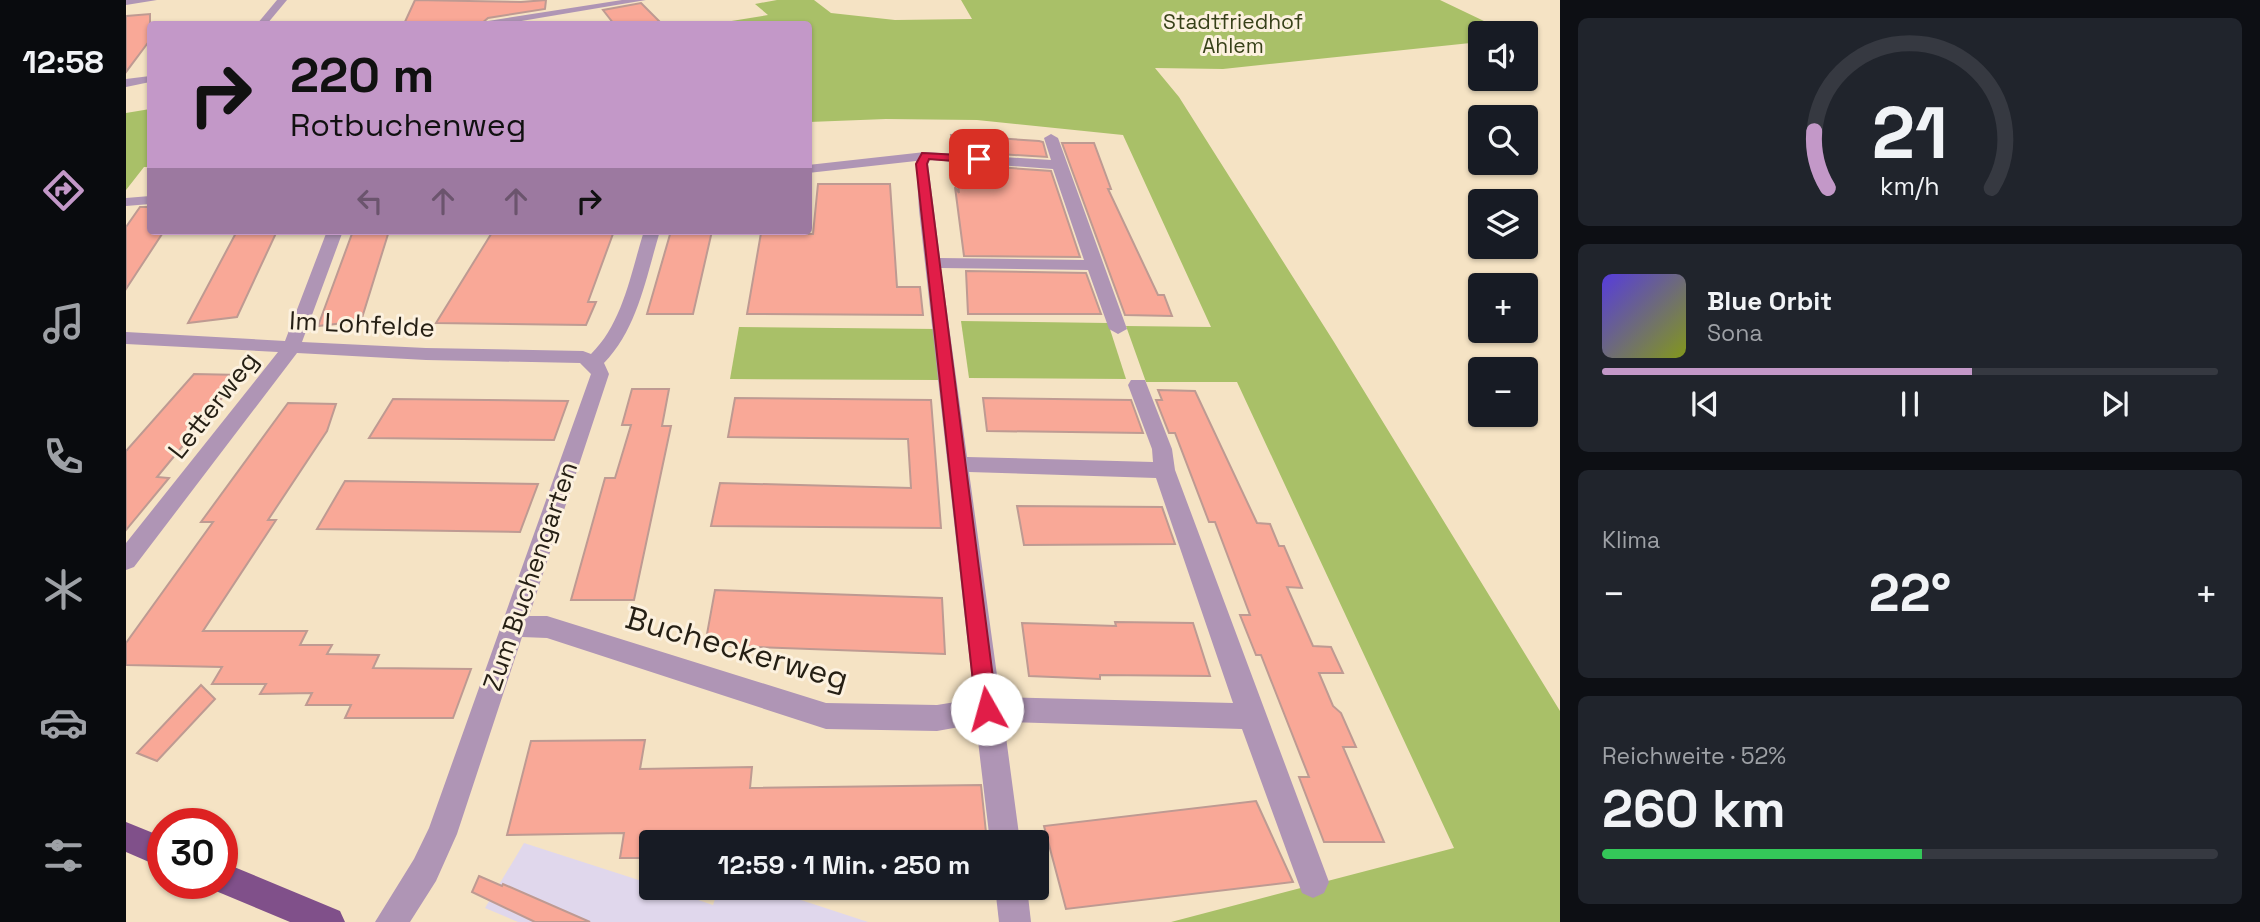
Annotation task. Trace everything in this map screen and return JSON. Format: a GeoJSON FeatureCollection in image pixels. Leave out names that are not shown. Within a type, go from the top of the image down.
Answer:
{"type":"FeatureCollection","features":[{"type":"Feature","properties":{"kind":"main road"},"geometry":{"type":"LineString","coordinates":[[126,837],[147,846]]}},
{"type":"Feature","properties":{"kind":"main road"},"geometry":{"type":"LineString","coordinates":[[238,885],[329,922]]}},
{"type":"Feature","properties":{"kind":"street"},"geometry":{"type":"LineString","coordinates":[[126,2],[152,0]]}},
{"type":"Feature","properties":{"kind":"street"},"geometry":{"type":"LineString","coordinates":[[264,21],[282,0]]}},
{"type":"Feature","properties":{"kind":"street"},"geometry":{"type":"LineString","coordinates":[[502,21],[575,5],[641,0]]}},
{"type":"Feature","properties":{"kind":"street"},"geometry":{"type":"LineString","coordinates":[[126,83],[147,80]]}},
{"type":"Feature","properties":{"kind":"street"},"geometry":{"type":"LineString","coordinates":[[1051,138],[1118,329]]}},
{"type":"Feature","properties":{"kind":"street"},"geometry":{"type":"LineString","coordinates":[[812,169],[925,156],[1059,165]]}},
{"type":"Feature","properties":{"kind":"street"},"geometry":{"type":"LineString","coordinates":[[925,156],[922,170],[1002,830]]}},
{"type":"Feature","properties":{"kind":"street"},"geometry":{"type":"LineString","coordinates":[[127,203],[147,200]]}},
{"type":"Feature","properties":{"kind":"street","name":"Letterweg"},"geometry":{"type":"LineString","coordinates":[[126,560],[291,348],[333,235]]}},
{"type":"Feature","properties":{"kind":"street"},"geometry":{"type":"LineString","coordinates":[[594,362],[609,350],[621,324],[651,235]]}},
{"type":"Feature","properties":{"kind":"street"},"geometry":{"type":"LineString","coordinates":[[934,263],[1094,265]]}},
{"type":"Feature","properties":{"kind":"street","name":"Im Lohfelde"},"geometry":{"type":"LineString","coordinates":[[126,338],[426,354],[583,357],[594,362]]}},
{"type":"Feature","properties":{"kind":"street","name":"Zum Buchengarten"},"geometry":{"type":"LineString","coordinates":[[391,922],[425,870],[442,834],[600,373],[594,362]]}},
{"type":"Feature","properties":{"kind":"street"},"geometry":{"type":"LineString","coordinates":[[1138,385],[1162,449],[1164,470],[1313,882]]}},
{"type":"Feature","properties":{"kind":"street"},"geometry":{"type":"LineString","coordinates":[[957,464],[1164,470]]}},
{"type":"Feature","properties":{"kind":"street","name":"Bucheckerweg"},"geometry":{"type":"LineString","coordinates":[[513,626],[547,627],[827,716],[937,718],[987,709],[1251,716]]}},
{"type":"Feature","properties":{"kind":"street"},"geometry":{"type":"LineString","coordinates":[[1012,900],[1015,922]]}},
{"type":"Feature","properties":{"kind":"shaded area"},"geometry":{"type":"Polygon","coordinates":[[[524,843],[639,880],[639,900],[698,900],[713,905],[715,900],[801,900],[868,922],[518,922],[485,908],[524,843]]]}},
{"type":"Feature","properties":{"kind":"green space","name":"Stadtfriedhof Ahlem"},"geometry":{"type":"Polygon","coordinates":[[[777,0],[814,0],[831,13],[895,20],[972,19],[961,0],[1440,0],[1484,21],[1468,21],[1468,43],[1223,69],[1155,68],[1179,97],[1334,342],[1560,711],[1560,922],[1171,922],[1454,848],[1237,382],[1146,382],[1126,326],[1211,327],[1123,135],[977,120],[812,122],[812,21],[731,21],[768,15],[755,4],[777,0]]]}},
{"type":"Feature","properties":{"kind":"green space"},"geometry":{"type":"Polygon","coordinates":[[[147,110],[147,167],[144,167],[126,190],[126,113],[147,110]]]}},
{"type":"Feature","properties":{"kind":"green space"},"geometry":{"type":"Polygon","coordinates":[[[961,321],[1108,323],[1126,379],[969,378],[961,321]]]}},
{"type":"Feature","properties":{"kind":"green space"},"geometry":{"type":"Polygon","coordinates":[[[739,327],[937,329],[938,380],[730,379],[739,327]]]}},
{"type":"Feature","properties":{"kind":"building"},"geometry":{"type":"Polygon","coordinates":[[[415,0],[546,0],[545,9],[488,18],[484,21],[405,21],[415,0]]]}},
{"type":"Feature","properties":{"kind":"building"},"geometry":{"type":"Polygon","coordinates":[[[641,3],[659,21],[612,21],[603,10],[641,3]]]}},
{"type":"Feature","properties":{"kind":"building"},"geometry":{"type":"Polygon","coordinates":[[[150,14],[150,21],[147,21],[147,44],[126,72],[126,16],[150,14]]]}},
{"type":"Feature","properties":{"kind":"building"},"geometry":{"type":"Polygon","coordinates":[[[951,135],[1039,141],[1043,142],[1047,157],[953,151],[951,135]]]}},
{"type":"Feature","properties":{"kind":"building"},"geometry":{"type":"Polygon","coordinates":[[[1062,143],[1094,143],[1111,189],[1108,189],[1158,295],[1164,295],[1172,316],[1125,315],[1062,143]]]}},
{"type":"Feature","properties":{"kind":"building"},"geometry":{"type":"Polygon","coordinates":[[[955,164],[1051,171],[1080,257],[964,256],[955,187],[959,193],[955,164]]]}},
{"type":"Feature","properties":{"kind":"building"},"geometry":{"type":"Polygon","coordinates":[[[818,184],[890,184],[897,287],[920,287],[923,315],[747,314],[761,235],[813,234],[818,184]]]}},
{"type":"Feature","properties":{"kind":"building"},"geometry":{"type":"Polygon","coordinates":[[[140,207],[147,207],[147,235],[161,235],[126,289],[126,227],[140,207]]]}},
{"type":"Feature","properties":{"kind":"building"},"geometry":{"type":"Polygon","coordinates":[[[235,235],[275,235],[237,317],[188,323],[235,235]]]}},
{"type":"Feature","properties":{"kind":"building"},"geometry":{"type":"Polygon","coordinates":[[[352,235],[388,235],[361,321],[318,326],[352,235]]]}},
{"type":"Feature","properties":{"kind":"building"},"geometry":{"type":"Polygon","coordinates":[[[491,235],[613,235],[588,302],[596,302],[586,325],[436,323],[491,235]]]}},
{"type":"Feature","properties":{"kind":"building"},"geometry":{"type":"Polygon","coordinates":[[[670,235],[711,235],[693,314],[647,314],[670,235]]]}},
{"type":"Feature","properties":{"kind":"building"},"geometry":{"type":"Polygon","coordinates":[[[966,271],[1086,273],[1101,314],[968,314],[966,271]]]}},
{"type":"Feature","properties":{"kind":"building"},"geometry":{"type":"Polygon","coordinates":[[[194,374],[241,375],[157,477],[169,478],[126,530],[126,451],[194,374]]]}},
{"type":"Feature","properties":{"kind":"building"},"geometry":{"type":"Polygon","coordinates":[[[632,389],[669,389],[662,426],[671,426],[634,600],[571,600],[605,478],[615,478],[631,425],[622,425],[632,389]]]}},
{"type":"Feature","properties":{"kind":"building"},"geometry":{"type":"Polygon","coordinates":[[[1158,390],[1195,391],[1257,523],[1270,524],[1279,546],[1284,546],[1302,588],[1287,587],[1313,646],[1331,647],[1343,673],[1319,673],[1333,706],[1341,713],[1356,747],[1343,747],[1384,842],[1324,842],[1299,777],[1309,777],[1261,655],[1256,655],[1240,615],[1250,615],[1215,522],[1209,522],[1175,433],[1169,433],[1156,400],[1162,400],[1158,390]]]}},
{"type":"Feature","properties":{"kind":"building"},"geometry":{"type":"Polygon","coordinates":[[[735,398],[931,400],[941,528],[711,526],[720,483],[911,488],[908,439],[728,437],[735,398]]]}},
{"type":"Feature","properties":{"kind":"building"},"geometry":{"type":"Polygon","coordinates":[[[983,398],[1131,400],[1143,433],[987,431],[983,398]]]}},
{"type":"Feature","properties":{"kind":"building"},"geometry":{"type":"Polygon","coordinates":[[[393,399],[568,401],[554,440],[369,438],[393,399]]]}},
{"type":"Feature","properties":{"kind":"building"},"geometry":{"type":"Polygon","coordinates":[[[288,403],[336,404],[327,431],[268,520],[276,520],[203,631],[307,631],[300,645],[332,645],[327,654],[379,655],[373,668],[471,669],[453,718],[345,718],[351,705],[306,705],[312,693],[260,694],[266,684],[212,684],[222,667],[126,665],[126,643],[213,522],[201,522],[288,403]]]}},
{"type":"Feature","properties":{"kind":"building"},"geometry":{"type":"Polygon","coordinates":[[[345,481],[538,484],[520,532],[317,529],[345,481]]]}},
{"type":"Feature","properties":{"kind":"building"},"geometry":{"type":"Polygon","coordinates":[[[1017,506],[1162,507],[1175,544],[1024,545],[1017,506]]]}},
{"type":"Feature","properties":{"kind":"building"},"geometry":{"type":"Polygon","coordinates":[[[715,590],[942,598],[945,654],[705,645],[715,590]]]}},
{"type":"Feature","properties":{"kind":"building"},"geometry":{"type":"Polygon","coordinates":[[[1115,622],[1193,623],[1210,676],[1100,675],[1100,679],[1029,676],[1022,623],[1116,626],[1115,622]]]}},
{"type":"Feature","properties":{"kind":"building"},"geometry":{"type":"Polygon","coordinates":[[[201,685],[215,699],[157,761],[137,753],[201,685]]]}},
{"type":"Feature","properties":{"kind":"building"},"geometry":{"type":"Polygon","coordinates":[[[645,740],[640,769],[752,767],[750,788],[981,785],[986,830],[639,830],[639,858],[620,858],[624,833],[507,835],[531,741],[645,740]]]}},
{"type":"Feature","properties":{"kind":"building"},"geometry":{"type":"Polygon","coordinates":[[[1256,801],[1293,882],[1066,909],[1049,845],[1049,830],[1045,830],[1044,826],[1256,801]]]}},
{"type":"Feature","properties":{"kind":"building"},"geometry":{"type":"Polygon","coordinates":[[[479,876],[590,922],[535,922],[472,892],[479,876]]]}},
{"type":"Feature","properties":{"kind":"route"},"geometry":{"type":"LineString","coordinates":[[979,159],[925,156],[922,164],[987,709]]}}]}
